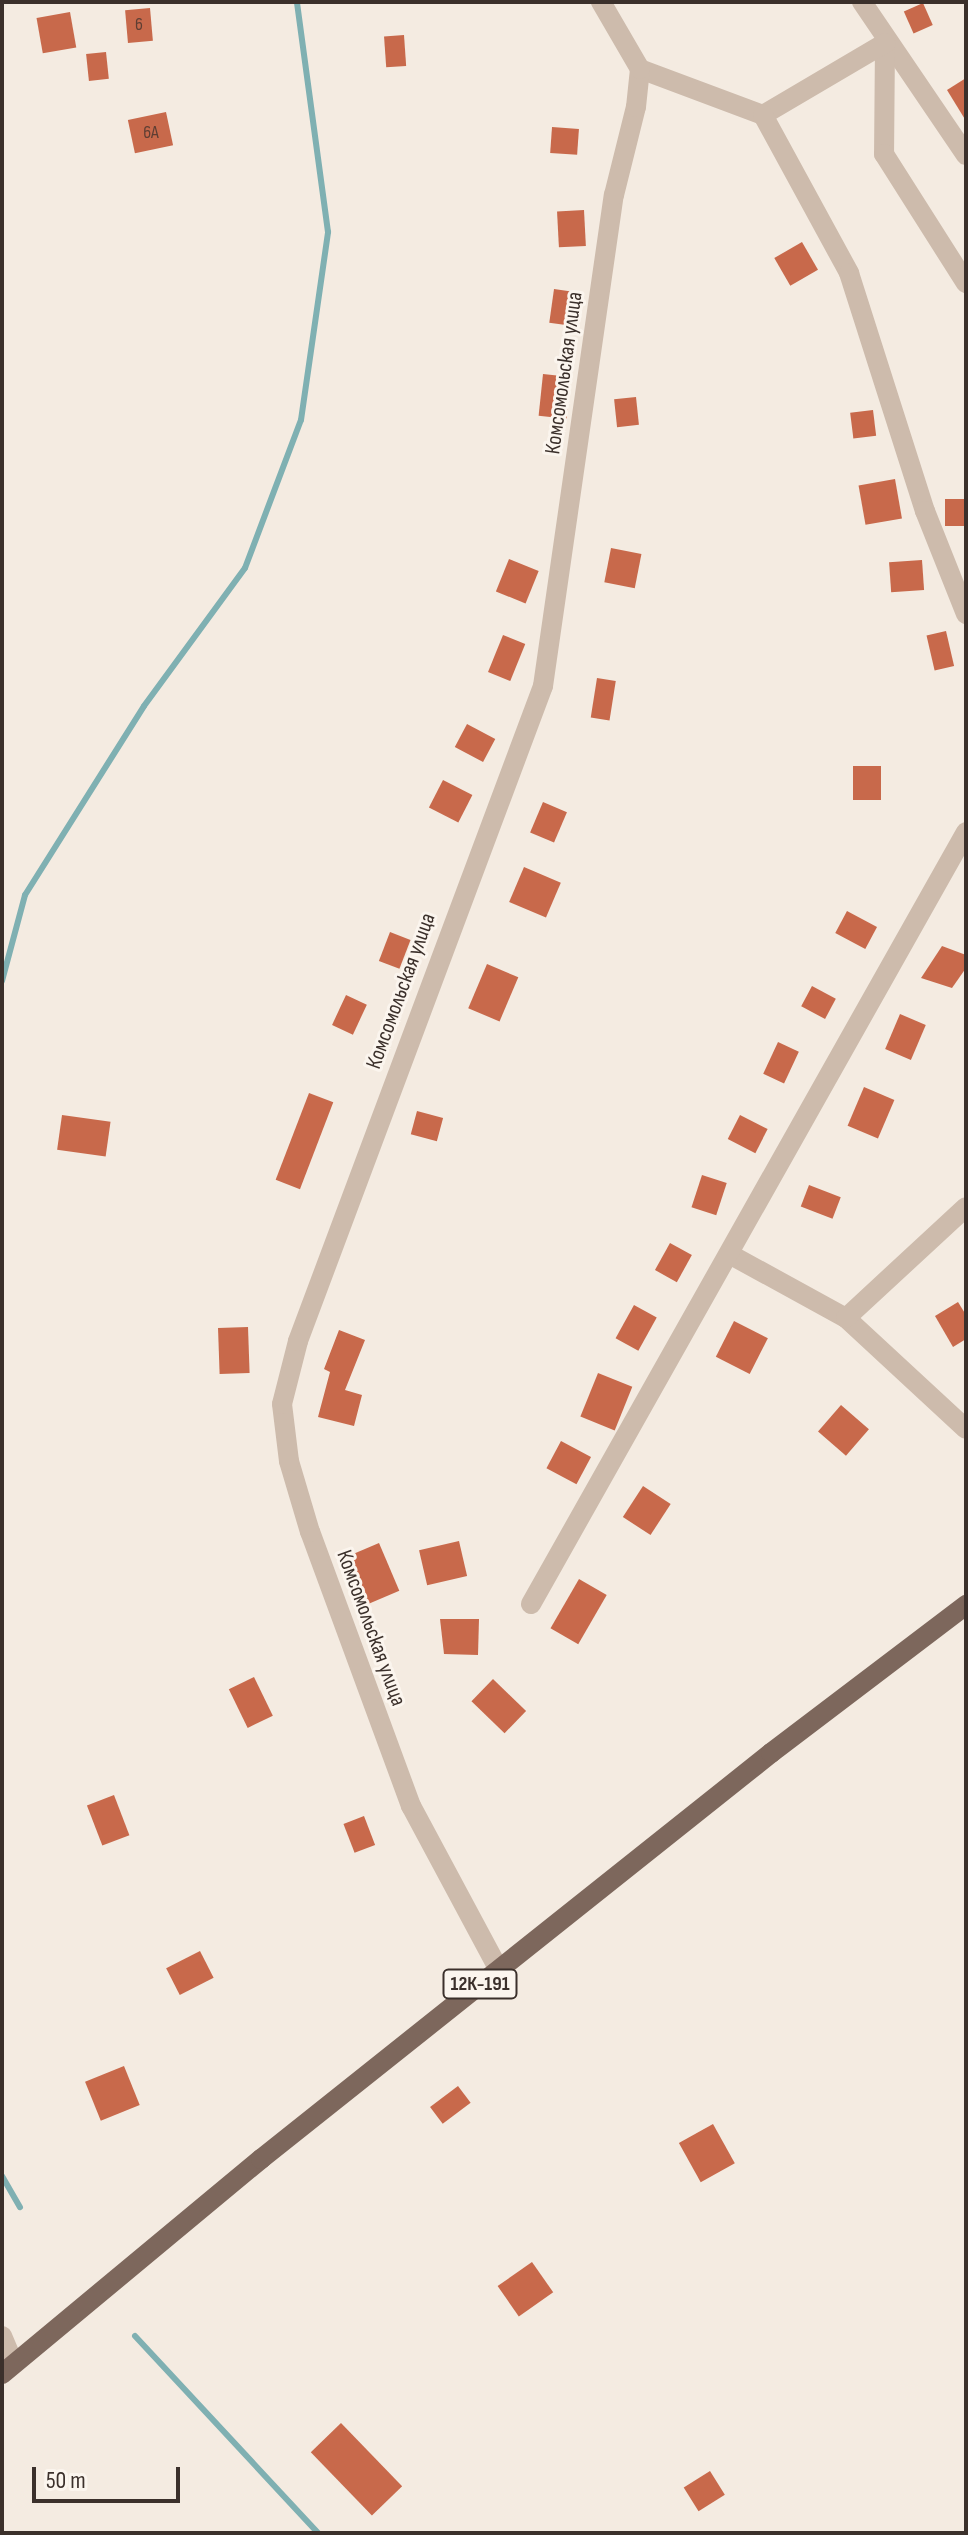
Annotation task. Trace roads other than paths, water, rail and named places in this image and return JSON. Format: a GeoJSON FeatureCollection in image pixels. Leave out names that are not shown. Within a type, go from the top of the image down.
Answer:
{"type":"FeatureCollection","features":[{"type":"Feature","properties":{"kind":"main road","name":"12К-191"},"geometry":{"type":"LineString","coordinates":[[8,2369],[499,1970],[966,1605]]}},
{"type":"Feature","properties":{"kind":"street"},"geometry":{"type":"LineString","coordinates":[[601,2],[640,69],[763,115],[849,273],[925,511],[966,614]]}},
{"type":"Feature","properties":{"kind":"street"},"geometry":{"type":"LineString","coordinates":[[862,2],[885,43],[966,155]]}},
{"type":"Feature","properties":{"kind":"street"},"geometry":{"type":"LineString","coordinates":[[763,115],[885,43]]}},
{"type":"Feature","properties":{"kind":"street"},"geometry":{"type":"LineString","coordinates":[[885,43],[884,154],[966,283]]}},
{"type":"Feature","properties":{"kind":"street","name":"Комсомольская улица"},"geometry":{"type":"LineString","coordinates":[[499,1970],[411,1806],[310,1532],[289,1461],[282,1404],[298,1341],[543,686],[614,195],[636,107],[640,69]]}},
{"type":"Feature","properties":{"kind":"street"},"geometry":{"type":"LineString","coordinates":[[531,1604],[731,1255],[966,832]]}},
{"type":"Feature","properties":{"kind":"street"},"geometry":{"type":"LineString","coordinates":[[846,1318],[966,1207]]}},
{"type":"Feature","properties":{"kind":"street"},"geometry":{"type":"LineString","coordinates":[[731,1255],[846,1318],[966,1429]]}},
{"type":"Feature","properties":{"kind":"street"},"geometry":{"type":"LineString","coordinates":[[2,2336],[8,2369]]}},
{"type":"Feature","properties":{"kind":"waterway"},"geometry":{"type":"LineString","coordinates":[[2,981],[25,895],[144,706],[245,568],[301,420],[328,232],[297,2]]}},
{"type":"Feature","properties":{"kind":"waterway"},"geometry":{"type":"LineString","coordinates":[[2,2176],[20,2207]]}},
{"type":"Feature","properties":{"kind":"waterway"},"geometry":{"type":"LineString","coordinates":[[135,2336],[318,2533]]}}]}
